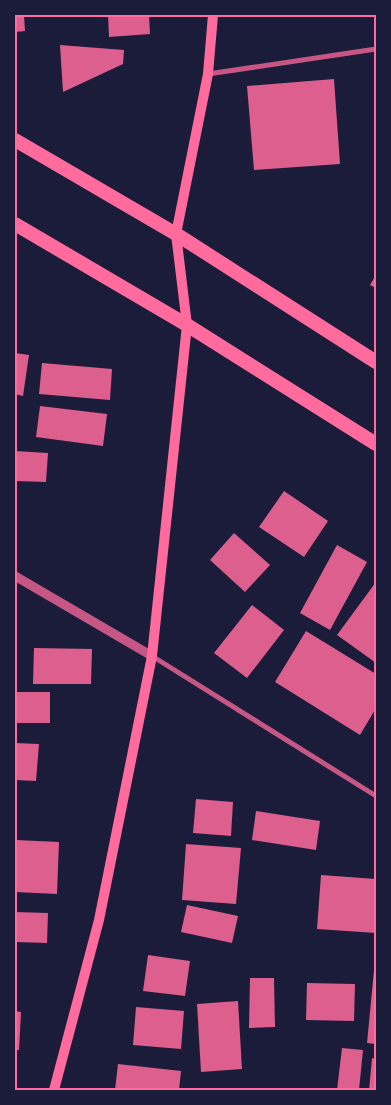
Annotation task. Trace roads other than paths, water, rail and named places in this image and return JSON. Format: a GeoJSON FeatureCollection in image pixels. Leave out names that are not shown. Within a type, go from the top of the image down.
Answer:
{"type":"FeatureCollection","features":[{"type":"Feature","properties":{"kind":"highway"},"geometry":{"type":"LineString","coordinates":[[15,140],[176,234],[376,362]]}},
{"type":"Feature","properties":{"kind":"highway"},"geometry":{"type":"LineString","coordinates":[[15,224],[187,325],[376,444]]}},
{"type":"Feature","properties":{"kind":"main road"},"geometry":{"type":"LineString","coordinates":[[54,1090],[99,920],[152,656],[187,325],[176,234],[208,74],[213,15]]}},
{"type":"Feature","properties":{"kind":"street"},"geometry":{"type":"LineString","coordinates":[[208,74],[376,49]]}},
{"type":"Feature","properties":{"kind":"street"},"geometry":{"type":"LineString","coordinates":[[15,576],[152,656],[376,796]]}}]}
